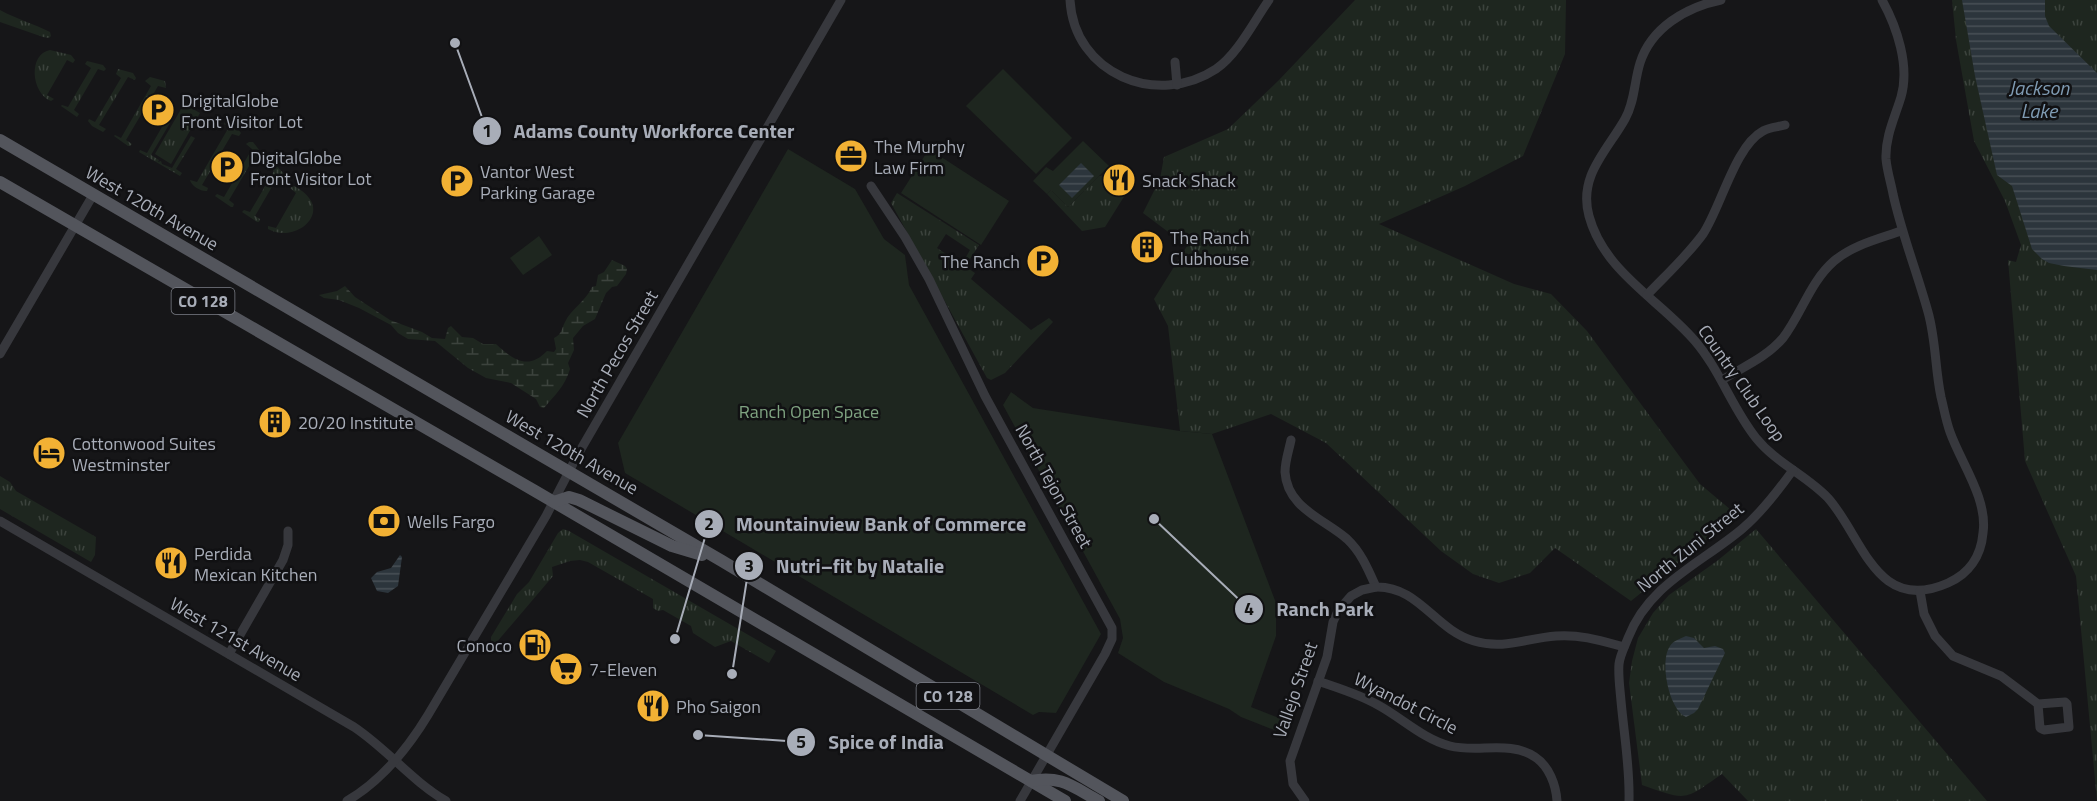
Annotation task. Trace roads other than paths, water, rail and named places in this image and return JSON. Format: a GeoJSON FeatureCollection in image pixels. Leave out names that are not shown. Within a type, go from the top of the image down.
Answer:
{"type":"FeatureCollection","features":[{"type":"Feature","properties":{"kind":"main road","name":"West 120th Avenue"},"geometry":{"type":"LineString","coordinates":[[0,140],[722,561],[1123,801]]}},
{"type":"Feature","properties":{"kind":"main road","name":"CO 128"},"geometry":{"type":"LineString","coordinates":[[0,182],[1065,801]]}},
{"type":"Feature","properties":{"kind":"main road"},"geometry":{"type":"LineString","coordinates":[[554,502],[569,497],[579,500],[672,546],[722,561]]}},
{"type":"Feature","properties":{"kind":"main road"},"geometry":{"type":"LineString","coordinates":[[1030,781],[1043,778],[1055,779],[1099,801]]}},
{"type":"Feature","properties":{"kind":"street","name":"North Pecos Street"},"geometry":{"type":"LineString","coordinates":[[347,801],[372,782],[395,759],[413,739],[428,715],[554,502],[569,471],[841,0]]}},
{"type":"Feature","properties":{"kind":"street"},"geometry":{"type":"LineString","coordinates":[[1070,0],[1072,17],[1082,39],[1102,64],[1125,79],[1150,86],[1177,85],[1194,80],[1221,66],[1233,53],[1269,0]]}},
{"type":"Feature","properties":{"kind":"street","name":"Country Club Loop"},"geometry":{"type":"LineString","coordinates":[[1721,0],[1705,2],[1677,17],[1664,27],[1649,45],[1641,60],[1634,96],[1628,112],[1595,165],[1588,181],[1587,208],[1596,234],[1616,264],[1696,341],[1758,440],[1774,456],[1820,490],[1832,504],[1861,552],[1882,576],[1897,586],[1920,591]]}},
{"type":"Feature","properties":{"kind":"street"},"geometry":{"type":"LineString","coordinates":[[1882,0],[1891,18],[1905,79],[1887,143],[1886,157],[1901,231],[1928,312],[1934,340],[1939,388],[1948,426],[1971,476],[1982,514],[1984,531],[1978,556],[1960,577],[1937,587],[1920,591],[1924,614],[1935,636],[1953,656],[2001,676],[2038,705]]}},
{"type":"Feature","properties":{"kind":"street"},"geometry":{"type":"LineString","coordinates":[[1175,62],[1177,85]]}},
{"type":"Feature","properties":{"kind":"street"},"geometry":{"type":"LineString","coordinates":[[1647,295],[1703,234],[1736,166],[1754,138],[1763,131],[1785,125]]}},
{"type":"Feature","properties":{"kind":"street","name":"North Tejon Street"},"geometry":{"type":"LineString","coordinates":[[871,186],[905,237],[929,279],[985,396],[1112,628],[1112,639],[1105,654],[1020,801]]}},
{"type":"Feature","properties":{"kind":"street"},"geometry":{"type":"LineString","coordinates":[[0,354],[93,195]]}},
{"type":"Feature","properties":{"kind":"street"},"geometry":{"type":"LineString","coordinates":[[1722,380],[1760,358],[1776,345],[1789,328],[1817,279],[1836,259],[1852,249],[1901,231]]}},
{"type":"Feature","properties":{"kind":"street"},"geometry":{"type":"LineString","coordinates":[[1291,440],[1285,472],[1290,490],[1304,509],[1354,546],[1364,560],[1376,586],[1388,586],[1403,591],[1455,633],[1483,644],[1514,644],[1559,636],[1590,638],[1624,647]]}},
{"type":"Feature","properties":{"kind":"street","name":"North Zuni Street"},"geometry":{"type":"LineString","coordinates":[[1629,801],[1629,776],[1619,663],[1635,621],[1644,606],[1686,568],[1746,525],[1777,492],[1793,470]]}},
{"type":"Feature","properties":{"kind":"street","name":"West 121st Avenue"},"geometry":{"type":"LineString","coordinates":[[0,521],[354,727],[395,759],[418,782],[446,801]]}},
{"type":"Feature","properties":{"kind":"street"},"geometry":{"type":"LineString","coordinates":[[229,654],[283,560],[288,545],[288,531]]}},
{"type":"Feature","properties":{"kind":"street","name":"Vallejo Street"},"geometry":{"type":"LineString","coordinates":[[1305,801],[1297,791],[1290,772],[1290,760],[1327,657],[1331,629],[1338,611],[1351,596],[1376,586]]}},
{"type":"Feature","properties":{"kind":"street","name":"Wyandot Circle"},"geometry":{"type":"LineString","coordinates":[[1318,681],[1376,703],[1440,743],[1459,748],[1512,748],[1528,753],[1546,767],[1555,788],[1557,801]]}},
{"type":"Feature","properties":{"kind":"water","name":"Jackson Lake"},"geometry":{"type":"Polygon","coordinates":[[[1962,0],[2045,0],[2045,16],[2049,26],[2097,73],[2097,270],[2049,263],[2032,249],[2012,186],[1997,175],[1975,76],[1962,0]]]}},
{"type":"Feature","properties":{"kind":"water"},"geometry":{"type":"Polygon","coordinates":[[[1081,163],[1094,176],[1072,198],[1059,185],[1081,163]]]}},
{"type":"Feature","properties":{"kind":"water"},"geometry":{"type":"Polygon","coordinates":[[[400,555],[402,557],[398,586],[388,593],[377,591],[371,578],[377,572],[391,568],[400,555]]]}},
{"type":"Feature","properties":{"kind":"water"},"geometry":{"type":"Polygon","coordinates":[[[1686,636],[1694,638],[1704,648],[1715,646],[1723,649],[1725,653],[1698,709],[1686,717],[1680,713],[1671,695],[1665,662],[1670,646],[1686,636]]]}},
{"type":"Feature","properties":{"kind":"place","name":"Adams County Workforce Center"},"geometry":{"type":"Point","coordinates":[455,43]}},
{"type":"Feature","properties":{"kind":"place","name":"DrigitalGlobe Front Visitor Lot"},"geometry":{"type":"Point","coordinates":[158,110]}},
{"type":"Feature","properties":{"kind":"place","name":"The Murphy Law Firm"},"geometry":{"type":"Point","coordinates":[851,156]}},
{"type":"Feature","properties":{"kind":"place","name":"DigitalGlobe Front Visitor Lot"},"geometry":{"type":"Point","coordinates":[227,167]}},
{"type":"Feature","properties":{"kind":"place","name":"Snack Shack"},"geometry":{"type":"Point","coordinates":[1119,180]}},
{"type":"Feature","properties":{"kind":"place","name":"Vantor West Parking Garage"},"geometry":{"type":"Point","coordinates":[457,181]}},
{"type":"Feature","properties":{"kind":"place","name":"The Ranch Clubhouse"},"geometry":{"type":"Point","coordinates":[1147,247]}},
{"type":"Feature","properties":{"kind":"place","name":"The Ranch"},"geometry":{"type":"Point","coordinates":[1043,261]}},
{"type":"Feature","properties":{"kind":"place","name":"20/20 Institute"},"geometry":{"type":"Point","coordinates":[275,422]}},
{"type":"Feature","properties":{"kind":"place","name":"Cottonwood Suites Westminster"},"geometry":{"type":"Point","coordinates":[49,453]}},
{"type":"Feature","properties":{"kind":"place","name":"Ranch Park"},"geometry":{"type":"Point","coordinates":[1154,519]}},
{"type":"Feature","properties":{"kind":"place","name":"Wells Fargo"},"geometry":{"type":"Point","coordinates":[384,521]}},
{"type":"Feature","properties":{"kind":"place","name":"Perdida Mexican Kitchen"},"geometry":{"type":"Point","coordinates":[171,563]}},
{"type":"Feature","properties":{"kind":"place","name":"Mountainview Bank of Commerce"},"geometry":{"type":"Point","coordinates":[675,639]}},
{"type":"Feature","properties":{"kind":"place","name":"Conoco"},"geometry":{"type":"Point","coordinates":[535,645]}},
{"type":"Feature","properties":{"kind":"place","name":"7-Eleven"},"geometry":{"type":"Point","coordinates":[566,669]}},
{"type":"Feature","properties":{"kind":"place","name":"Nutri–fit by Natalie"},"geometry":{"type":"Point","coordinates":[732,674]}},
{"type":"Feature","properties":{"kind":"place","name":"Pho Saigon"},"geometry":{"type":"Point","coordinates":[653,706]}},
{"type":"Feature","properties":{"kind":"place","name":"Spice of India"},"geometry":{"type":"Point","coordinates":[698,735]}},
{"type":"Feature","properties":{"kind":"park label","name":"Ranch Open Space"},"geometry":{"type":"Point","coordinates":[809,411]}}]}
